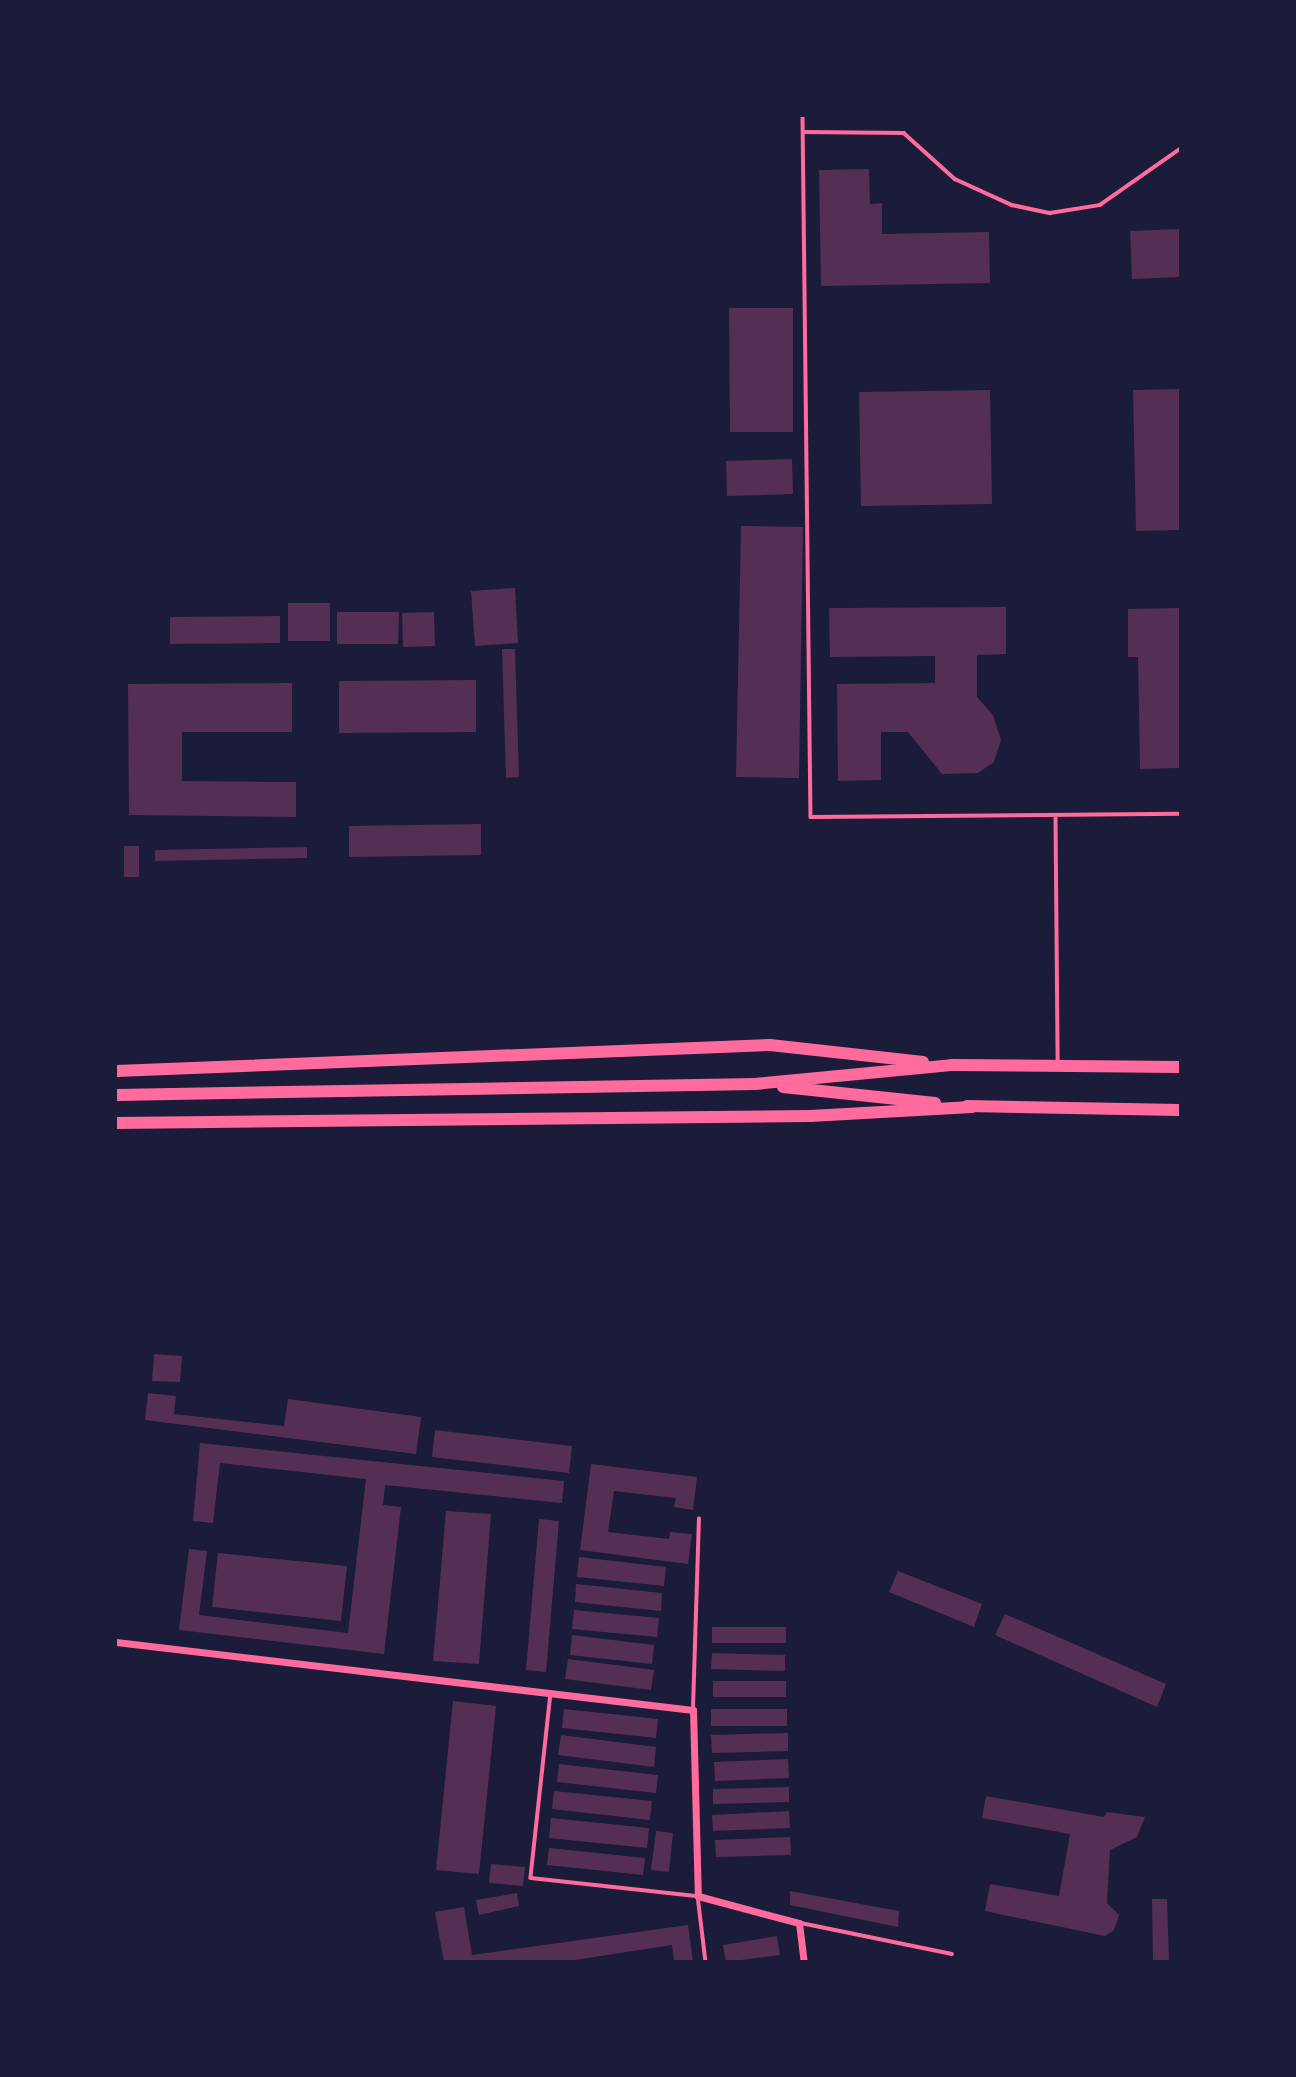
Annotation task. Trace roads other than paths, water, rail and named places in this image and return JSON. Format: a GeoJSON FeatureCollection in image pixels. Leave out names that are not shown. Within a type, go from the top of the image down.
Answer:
{"type":"FeatureCollection","features":[{"type":"Feature","properties":{"kind":"main road"},"geometry":{"type":"LineString","coordinates":[[116,1071],[770,1045],[951,1065]]}},
{"type":"Feature","properties":{"kind":"main road"},"geometry":{"type":"LineString","coordinates":[[116,1095],[754,1084],[951,1065],[1181,1067]]}},
{"type":"Feature","properties":{"kind":"main road"},"geometry":{"type":"LineString","coordinates":[[754,1084],[972,1107]]}},
{"type":"Feature","properties":{"kind":"main road"},"geometry":{"type":"LineString","coordinates":[[116,1123],[810,1116],[972,1107],[1181,1110]]}},
{"type":"Feature","properties":{"kind":"street"},"geometry":{"type":"LineString","coordinates":[[116,1642],[693,1710],[698,1896],[799,1923],[804,1962]]}},
{"type":"Feature","properties":{"kind":"lane"},"geometry":{"type":"LineString","coordinates":[[803,116],[811,817],[1181,814]]}},
{"type":"Feature","properties":{"kind":"lane"},"geometry":{"type":"LineString","coordinates":[[804,132],[904,133],[955,179],[1012,205],[1049,213],[1100,205],[1181,149]]}},
{"type":"Feature","properties":{"kind":"lane"},"geometry":{"type":"LineString","coordinates":[[1056,817],[1058,1064]]}},
{"type":"Feature","properties":{"kind":"lane"},"geometry":{"type":"LineString","coordinates":[[693,1710],[699,1519]]}},
{"type":"Feature","properties":{"kind":"lane"},"geometry":{"type":"LineString","coordinates":[[551,1693],[531,1878],[698,1896],[706,1962]]}},
{"type":"Feature","properties":{"kind":"lane"},"geometry":{"type":"LineString","coordinates":[[799,1923],[951,1954]]}}]}
